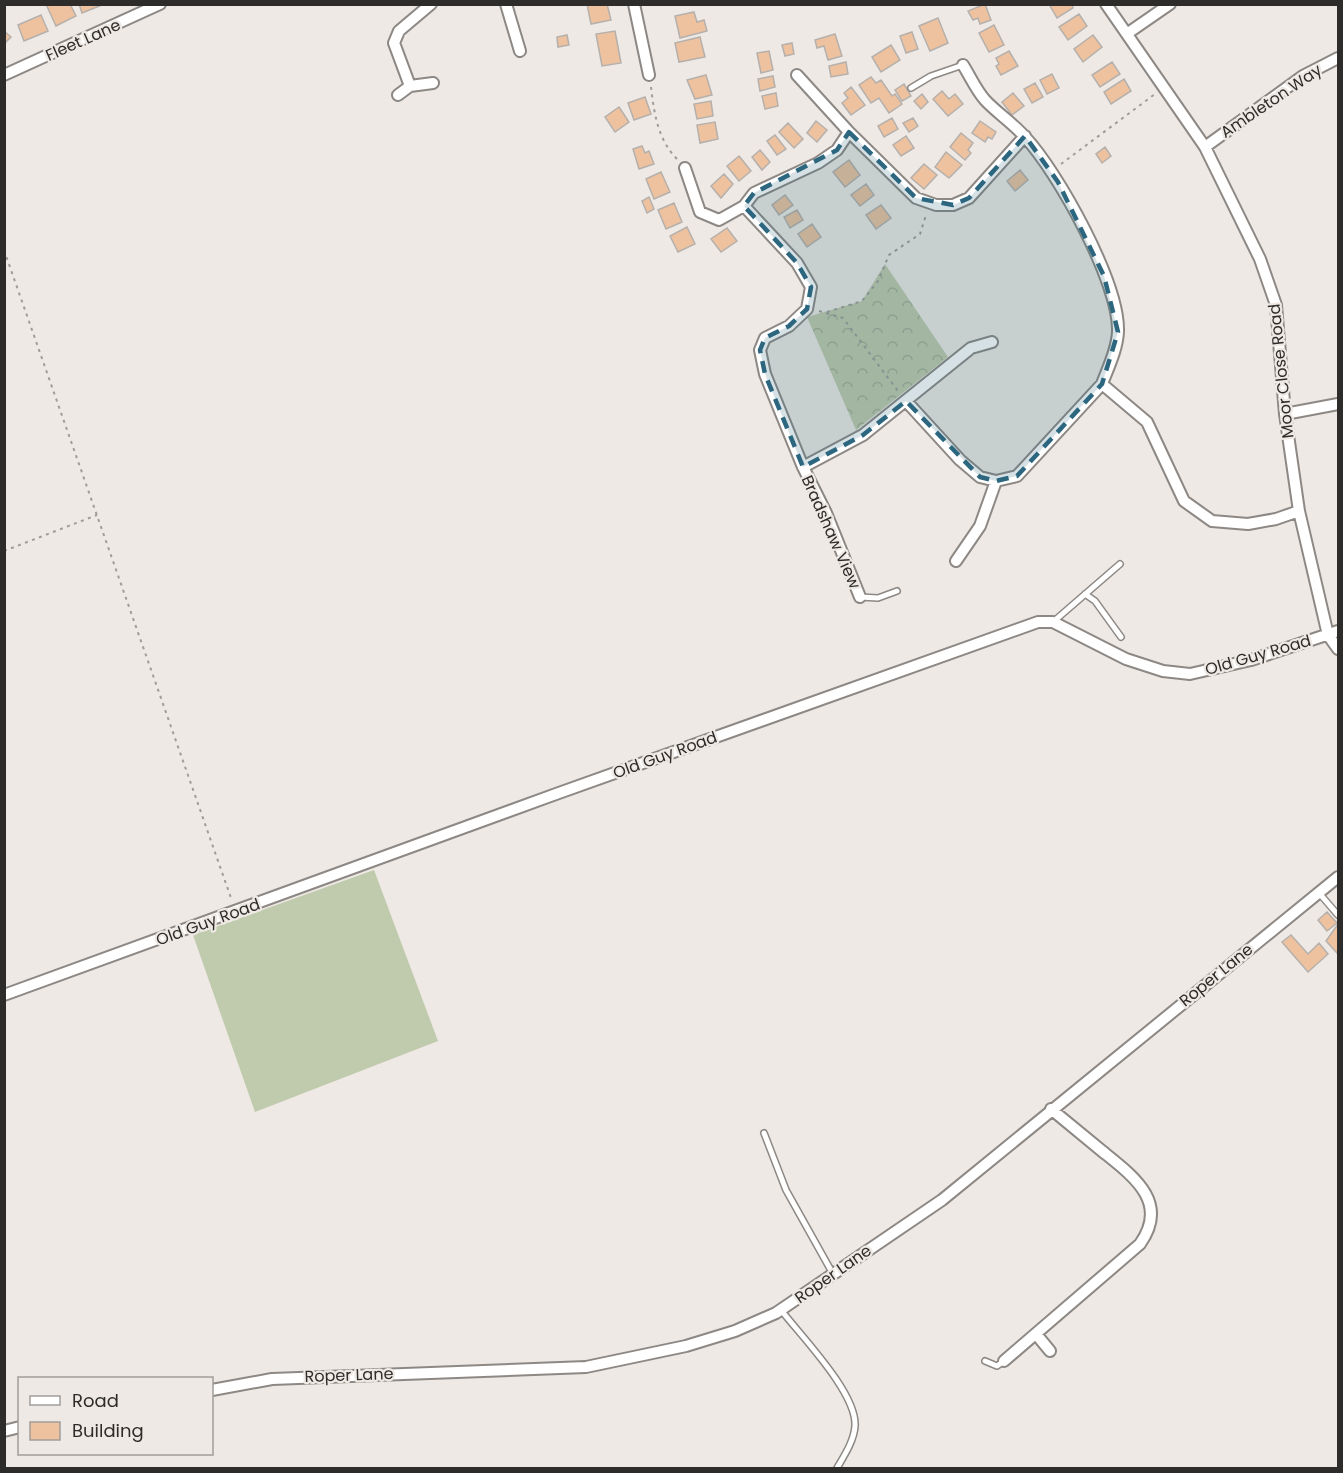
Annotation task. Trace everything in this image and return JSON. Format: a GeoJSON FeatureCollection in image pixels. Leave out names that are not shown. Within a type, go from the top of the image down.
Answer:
{"type":"FeatureCollection","features":[{"type":"Feature","properties":{"kind":"street","name":"Fleet Lane"},"geometry":{"type":"LineString","coordinates":[[4,75],[160,4]]}},
{"type":"Feature","properties":{"kind":"street"},"geometry":{"type":"LineString","coordinates":[[410,86],[394,43],[399,31],[431,4]]}},
{"type":"Feature","properties":{"kind":"street"},"geometry":{"type":"LineString","coordinates":[[506,4],[520,51]]}},
{"type":"Feature","properties":{"kind":"street"},"geometry":{"type":"LineString","coordinates":[[634,4],[649,75]]}},
{"type":"Feature","properties":{"kind":"street","name":"Moor Close Road"},"geometry":{"type":"LineString","coordinates":[[1106,4],[1205,147],[1260,259],[1276,304],[1285,414],[1299,511],[1333,633]]}},
{"type":"Feature","properties":{"kind":"street"},"geometry":{"type":"LineString","coordinates":[[1128,33],[1170,4]]}},
{"type":"Feature","properties":{"kind":"street","name":"Ambleton Way"},"geometry":{"type":"LineString","coordinates":[[1205,147],[1303,76],[1338,58]]}},
{"type":"Feature","properties":{"kind":"street"},"geometry":{"type":"LineString","coordinates":[[906,401],[980,477],[996,481],[1017,476],[1102,384],[1115,349],[1117,315],[1104,276],[1083,229],[1051,172],[1025,136],[983,98],[963,65]]}},
{"type":"Feature","properties":{"kind":"street"},"geometry":{"type":"LineString","coordinates":[[797,75],[849,132],[916,198],[928,202],[953,205],[969,198],[1025,136]]}},
{"type":"Feature","properties":{"kind":"street"},"geometry":{"type":"LineString","coordinates":[[398,95],[410,86],[434,83]]}},
{"type":"Feature","properties":{"kind":"street"},"geometry":{"type":"LineString","coordinates":[[685,168],[700,212],[718,220],[744,206],[754,193],[818,163],[837,150],[849,132]]}},
{"type":"Feature","properties":{"kind":"street"},"geometry":{"type":"LineString","coordinates":[[744,206],[797,263],[811,287],[807,309]]}},
{"type":"Feature","properties":{"kind":"street","name":"Bradshaw View"},"geometry":{"type":"LineString","coordinates":[[807,309],[789,326],[765,338],[760,350],[765,374],[802,467],[826,513],[860,597]]}},
{"type":"Feature","properties":{"kind":"street","name":"Bradshaw View"},"geometry":{"type":"LineString","coordinates":[[802,467],[863,435],[971,348],[992,342]]}},
{"type":"Feature","properties":{"kind":"street"},"geometry":{"type":"LineString","coordinates":[[1102,384],[1147,422],[1184,501],[1212,520],[1248,524],[1276,519],[1299,511]]}},
{"type":"Feature","properties":{"kind":"street"},"geometry":{"type":"LineString","coordinates":[[1285,414],[1338,404]]}},
{"type":"Feature","properties":{"kind":"street"},"geometry":{"type":"LineString","coordinates":[[956,561],[981,526],[996,481]]}},
{"type":"Feature","properties":{"kind":"street","name":"Old Guy Road"},"geometry":{"type":"LineString","coordinates":[[4,995],[1018,627],[1038,622],[1053,622],[1126,659],[1163,671],[1190,674],[1251,660],[1333,633]]}},
{"type":"Feature","properties":{"kind":"street"},"geometry":{"type":"LineString","coordinates":[[1333,633],[1338,649]]}},
{"type":"Feature","properties":{"kind":"street","name":"Roper Lane"},"geometry":{"type":"LineString","coordinates":[[213,1390],[272,1379],[359,1374],[544,1371],[586,1367],[686,1346],[735,1331],[781,1310],[942,1200],[1338,877]]}},
{"type":"Feature","properties":{"kind":"street"},"geometry":{"type":"LineString","coordinates":[[1004,1361],[1140,1244],[1149,1231],[1152,1216],[1149,1202],[1138,1180],[1051,1110]]}},
{"type":"Feature","properties":{"kind":"street"},"geometry":{"type":"LineString","coordinates":[[1036,1334],[1050,1351]]}},
{"type":"Feature","properties":{"kind":"lane"},"geometry":{"type":"LineString","coordinates":[[911,88],[931,76],[963,65]]}},
{"type":"Feature","properties":{"kind":"lane"},"geometry":{"type":"LineString","coordinates":[[1053,622],[1120,564]]}},
{"type":"Feature","properties":{"kind":"lane"},"geometry":{"type":"LineString","coordinates":[[860,597],[878,598],[897,591]]}},
{"type":"Feature","properties":{"kind":"lane"},"geometry":{"type":"LineString","coordinates":[[1085,594],[1095,601],[1121,637]]}},
{"type":"Feature","properties":{"kind":"lane"},"geometry":{"type":"LineString","coordinates":[[1319,893],[1338,915]]}},
{"type":"Feature","properties":{"kind":"lane"},"geometry":{"type":"LineString","coordinates":[[764,1133],[786,1190],[833,1274]]}},
{"type":"Feature","properties":{"kind":"lane"},"geometry":{"type":"LineString","coordinates":[[781,1310],[844,1391],[853,1410],[855,1426],[848,1448],[837,1468]]}},
{"type":"Feature","properties":{"kind":"lane"},"geometry":{"type":"LineString","coordinates":[[985,1361],[997,1366],[1004,1361]]}},
{"type":"Feature","properties":{"kind":"path"},"geometry":{"type":"LineString","coordinates":[[649,75],[654,112],[666,148],[685,168]]}},
{"type":"Feature","properties":{"kind":"path"},"geometry":{"type":"LineString","coordinates":[[1051,172],[1165,87]]}},
{"type":"Feature","properties":{"kind":"path"},"geometry":{"type":"LineString","coordinates":[[827,312],[862,301],[878,281],[889,255],[920,234],[928,202]]}},
{"type":"Feature","properties":{"kind":"path"},"geometry":{"type":"LineString","coordinates":[[4,249],[236,912]]}},
{"type":"Feature","properties":{"kind":"path"},"geometry":{"type":"LineString","coordinates":[[807,309],[827,312],[843,318],[906,401]]}},
{"type":"Feature","properties":{"kind":"path"},"geometry":{"type":"LineString","coordinates":[[4,551],[97,515]]}},
{"type":"Feature","properties":{"kind":"highlighted area"},"geometry":{"type":"Polygon","coordinates":[[[849,132],[916,198],[953,205],[969,198],[1025,136],[1058,182],[1104,276],[1118,332],[1102,384],[1017,476],[996,481],[980,477],[906,401],[863,435],[803,467],[765,374],[760,350],[765,338],[789,326],[807,309],[811,287],[797,263],[744,206],[754,193],[837,150],[849,132]]]}},
{"type":"Feature","properties":{"kind":"green space"},"geometry":{"type":"Polygon","coordinates":[[[885,264],[948,357],[856,430],[807,317],[862,301],[885,264]]]}},
{"type":"Feature","properties":{"kind":"green space"},"geometry":{"type":"Polygon","coordinates":[[[374,870],[438,1041],[255,1112],[193,935],[374,870]]]}},
{"type":"Feature","properties":{"kind":"building"},"geometry":{"type":"Polygon","coordinates":[[[46,4],[70,4],[76,16],[56,26],[46,4]]]}},
{"type":"Feature","properties":{"kind":"building"},"geometry":{"type":"Polygon","coordinates":[[[79,4],[102,4],[102,5],[82,13],[79,4]]]}},
{"type":"Feature","properties":{"kind":"building"},"geometry":{"type":"Polygon","coordinates":[[[587,4],[607,4],[611,20],[591,24],[587,4]]]}},
{"type":"Feature","properties":{"kind":"building"},"geometry":{"type":"Polygon","coordinates":[[[985,4],[991,20],[980,24],[978,18],[973,20],[968,11],[985,4]]]}},
{"type":"Feature","properties":{"kind":"building"},"geometry":{"type":"Polygon","coordinates":[[[1049,4],[1072,4],[1073,8],[1057,18],[1049,4]]]}},
{"type":"Feature","properties":{"kind":"building"},"geometry":{"type":"Polygon","coordinates":[[[694,12],[697,22],[704,20],[707,31],[680,38],[675,16],[694,12]]]}},
{"type":"Feature","properties":{"kind":"building"},"geometry":{"type":"Polygon","coordinates":[[[1079,14],[1087,26],[1068,40],[1059,27],[1079,14]]]}},
{"type":"Feature","properties":{"kind":"building"},"geometry":{"type":"Polygon","coordinates":[[[41,15],[48,31],[24,41],[18,25],[41,15]]]}},
{"type":"Feature","properties":{"kind":"building"},"geometry":{"type":"Polygon","coordinates":[[[938,18],[948,43],[930,51],[919,26],[938,18]]]}},
{"type":"Feature","properties":{"kind":"building"},"geometry":{"type":"Polygon","coordinates":[[[994,25],[1004,45],[989,52],[979,33],[994,25]]]}},
{"type":"Feature","properties":{"kind":"building"},"geometry":{"type":"Polygon","coordinates":[[[4,31],[11,37],[4,44],[4,31]]]}},
{"type":"Feature","properties":{"kind":"building"},"geometry":{"type":"Polygon","coordinates":[[[615,31],[621,63],[602,66],[596,34],[615,31]]]}},
{"type":"Feature","properties":{"kind":"building"},"geometry":{"type":"Polygon","coordinates":[[[912,32],[918,49],[906,53],[900,36],[912,32]]]}},
{"type":"Feature","properties":{"kind":"building"},"geometry":{"type":"Polygon","coordinates":[[[835,34],[842,56],[828,60],[824,46],[817,48],[815,40],[835,34]]]}},
{"type":"Feature","properties":{"kind":"building"},"geometry":{"type":"Polygon","coordinates":[[[567,35],[569,45],[558,47],[557,37],[567,35]]]}},
{"type":"Feature","properties":{"kind":"building"},"geometry":{"type":"Polygon","coordinates":[[[1093,35],[1102,47],[1083,62],[1074,49],[1093,35]]]}},
{"type":"Feature","properties":{"kind":"building"},"geometry":{"type":"Polygon","coordinates":[[[700,37],[705,57],[679,62],[675,43],[700,37]]]}},
{"type":"Feature","properties":{"kind":"building"},"geometry":{"type":"Polygon","coordinates":[[[792,43],[794,54],[785,56],[782,45],[792,43]]]}},
{"type":"Feature","properties":{"kind":"building"},"geometry":{"type":"Polygon","coordinates":[[[891,45],[900,60],[881,72],[872,57],[891,45]]]}},
{"type":"Feature","properties":{"kind":"building"},"geometry":{"type":"Polygon","coordinates":[[[769,51],[773,70],[761,73],[757,53],[769,51]]]}},
{"type":"Feature","properties":{"kind":"building"},"geometry":{"type":"Polygon","coordinates":[[[1009,51],[1018,66],[1001,75],[996,66],[999,64],[996,58],[1009,51]]]}},
{"type":"Feature","properties":{"kind":"building"},"geometry":{"type":"Polygon","coordinates":[[[846,62],[848,74],[831,77],[829,66],[846,62]]]}},
{"type":"Feature","properties":{"kind":"building"},"geometry":{"type":"Polygon","coordinates":[[[1112,62],[1120,74],[1100,87],[1092,75],[1112,62]]]}},
{"type":"Feature","properties":{"kind":"building"},"geometry":{"type":"Polygon","coordinates":[[[1052,74],[1059,88],[1047,94],[1040,80],[1052,74]]]}},
{"type":"Feature","properties":{"kind":"building"},"geometry":{"type":"Polygon","coordinates":[[[706,75],[712,95],[695,99],[687,80],[706,75]]]}},
{"type":"Feature","properties":{"kind":"building"},"geometry":{"type":"Polygon","coordinates":[[[773,76],[775,87],[760,91],[758,79],[773,76]]]}},
{"type":"Feature","properties":{"kind":"building"},"geometry":{"type":"Polygon","coordinates":[[[871,77],[876,83],[881,80],[892,96],[895,94],[902,104],[889,113],[879,98],[871,103],[859,85],[871,77]]]}},
{"type":"Feature","properties":{"kind":"building"},"geometry":{"type":"Polygon","coordinates":[[[1124,79],[1131,91],[1111,104],[1104,92],[1124,79]]]}},
{"type":"Feature","properties":{"kind":"building"},"geometry":{"type":"Polygon","coordinates":[[[1035,83],[1043,97],[1032,103],[1024,89],[1035,83]]]}},
{"type":"Feature","properties":{"kind":"building"},"geometry":{"type":"Polygon","coordinates":[[[904,84],[911,96],[902,101],[895,90],[904,84]]]}},
{"type":"Feature","properties":{"kind":"building"},"geometry":{"type":"Polygon","coordinates":[[[851,87],[865,105],[851,115],[842,103],[848,98],[844,93],[851,87]]]}},
{"type":"Feature","properties":{"kind":"building"},"geometry":{"type":"Polygon","coordinates":[[[942,91],[949,99],[955,94],[963,104],[948,116],[933,99],[942,91]]]}},
{"type":"Feature","properties":{"kind":"building"},"geometry":{"type":"Polygon","coordinates":[[[776,93],[778,106],[765,109],[762,96],[776,93]]]}},
{"type":"Feature","properties":{"kind":"building"},"geometry":{"type":"Polygon","coordinates":[[[1013,93],[1024,106],[1012,115],[1002,102],[1013,93]]]}},
{"type":"Feature","properties":{"kind":"building"},"geometry":{"type":"Polygon","coordinates":[[[922,94],[928,102],[921,109],[914,101],[922,94]]]}},
{"type":"Feature","properties":{"kind":"building"},"geometry":{"type":"Polygon","coordinates":[[[645,97],[651,114],[634,120],[628,103],[645,97]]]}},
{"type":"Feature","properties":{"kind":"building"},"geometry":{"type":"Polygon","coordinates":[[[711,101],[713,116],[697,119],[694,104],[711,101]]]}},
{"type":"Feature","properties":{"kind":"building"},"geometry":{"type":"Polygon","coordinates":[[[619,107],[629,122],[615,132],[605,117],[619,107]]]}},
{"type":"Feature","properties":{"kind":"building"},"geometry":{"type":"Polygon","coordinates":[[[892,118],[898,129],[884,137],[878,126],[892,118]]]}},
{"type":"Feature","properties":{"kind":"building"},"geometry":{"type":"Polygon","coordinates":[[[913,118],[918,126],[909,132],[903,123],[913,118]]]}},
{"type":"Feature","properties":{"kind":"building"},"geometry":{"type":"Polygon","coordinates":[[[816,121],[827,130],[817,142],[807,133],[816,121]]]}},
{"type":"Feature","properties":{"kind":"building"},"geometry":{"type":"Polygon","coordinates":[[[980,121],[996,132],[992,139],[988,137],[985,142],[972,133],[980,121]]]}},
{"type":"Feature","properties":{"kind":"building"},"geometry":{"type":"Polygon","coordinates":[[[715,122],[718,139],[700,143],[697,125],[715,122]]]}},
{"type":"Feature","properties":{"kind":"building"},"geometry":{"type":"Polygon","coordinates":[[[788,123],[803,139],[794,148],[779,132],[788,123]]]}},
{"type":"Feature","properties":{"kind":"building"},"geometry":{"type":"Polygon","coordinates":[[[961,133],[973,143],[968,150],[971,153],[965,160],[950,147],[961,133]]]}},
{"type":"Feature","properties":{"kind":"building"},"geometry":{"type":"Polygon","coordinates":[[[775,135],[786,149],[777,155],[767,141],[775,135]]]}},
{"type":"Feature","properties":{"kind":"building"},"geometry":{"type":"Polygon","coordinates":[[[906,136],[914,148],[901,156],[893,145],[906,136]]]}},
{"type":"Feature","properties":{"kind":"building"},"geometry":{"type":"Polygon","coordinates":[[[642,146],[645,153],[649,151],[654,164],[639,169],[633,149],[642,146]]]}},
{"type":"Feature","properties":{"kind":"building"},"geometry":{"type":"Polygon","coordinates":[[[1105,147],[1111,156],[1102,163],[1096,154],[1105,147]]]}},
{"type":"Feature","properties":{"kind":"building"},"geometry":{"type":"Polygon","coordinates":[[[760,150],[770,162],[762,170],[752,157],[760,150]]]}},
{"type":"Feature","properties":{"kind":"building"},"geometry":{"type":"Polygon","coordinates":[[[946,152],[962,165],[949,178],[935,167],[946,152]]]}},
{"type":"Feature","properties":{"kind":"building"},"geometry":{"type":"Polygon","coordinates":[[[739,156],[751,171],[739,181],[727,166],[739,156]]]}},
{"type":"Feature","properties":{"kind":"building"},"geometry":{"type":"Polygon","coordinates":[[[849,160],[860,175],[845,187],[833,172],[849,160]]]}},
{"type":"Feature","properties":{"kind":"building"},"geometry":{"type":"Polygon","coordinates":[[[924,164],[937,175],[924,189],[911,178],[924,164]]]}},
{"type":"Feature","properties":{"kind":"building"},"geometry":{"type":"Polygon","coordinates":[[[1020,170],[1028,180],[1015,191],[1007,181],[1020,170]]]}},
{"type":"Feature","properties":{"kind":"building"},"geometry":{"type":"Polygon","coordinates":[[[661,172],[670,192],[654,199],[646,179],[661,172]]]}},
{"type":"Feature","properties":{"kind":"building"},"geometry":{"type":"Polygon","coordinates":[[[724,174],[733,184],[721,198],[711,186],[724,174]]]}},
{"type":"Feature","properties":{"kind":"building"},"geometry":{"type":"Polygon","coordinates":[[[866,184],[874,195],[860,206],[851,195],[866,184]]]}},
{"type":"Feature","properties":{"kind":"building"},"geometry":{"type":"Polygon","coordinates":[[[785,195],[793,205],[779,215],[772,205],[785,195]]]}},
{"type":"Feature","properties":{"kind":"building"},"geometry":{"type":"Polygon","coordinates":[[[649,197],[654,209],[647,213],[642,201],[649,197]]]}},
{"type":"Feature","properties":{"kind":"building"},"geometry":{"type":"Polygon","coordinates":[[[674,203],[682,222],[666,229],[658,210],[674,203]]]}},
{"type":"Feature","properties":{"kind":"building"},"geometry":{"type":"Polygon","coordinates":[[[881,205],[891,218],[876,229],[866,215],[881,205]]]}},
{"type":"Feature","properties":{"kind":"building"},"geometry":{"type":"Polygon","coordinates":[[[797,210],[803,220],[790,228],[784,217],[797,210]]]}},
{"type":"Feature","properties":{"kind":"building"},"geometry":{"type":"Polygon","coordinates":[[[812,224],[821,237],[807,247],[798,234],[812,224]]]}},
{"type":"Feature","properties":{"kind":"building"},"geometry":{"type":"Polygon","coordinates":[[[687,227],[695,244],[678,252],[670,236],[687,227]]]}},
{"type":"Feature","properties":{"kind":"building"},"geometry":{"type":"Polygon","coordinates":[[[727,228],[737,241],[721,252],[711,239],[727,228]]]}},
{"type":"Feature","properties":{"kind":"building"},"geometry":{"type":"Polygon","coordinates":[[[1327,912],[1337,923],[1327,931],[1318,920],[1327,912]]]}},
{"type":"Feature","properties":{"kind":"building"},"geometry":{"type":"Polygon","coordinates":[[[1338,924],[1338,954],[1326,941],[1338,924]]]}},
{"type":"Feature","properties":{"kind":"building"},"geometry":{"type":"Polygon","coordinates":[[[1291,935],[1308,954],[1319,943],[1328,954],[1308,972],[1282,942],[1291,935]]]}}]}
